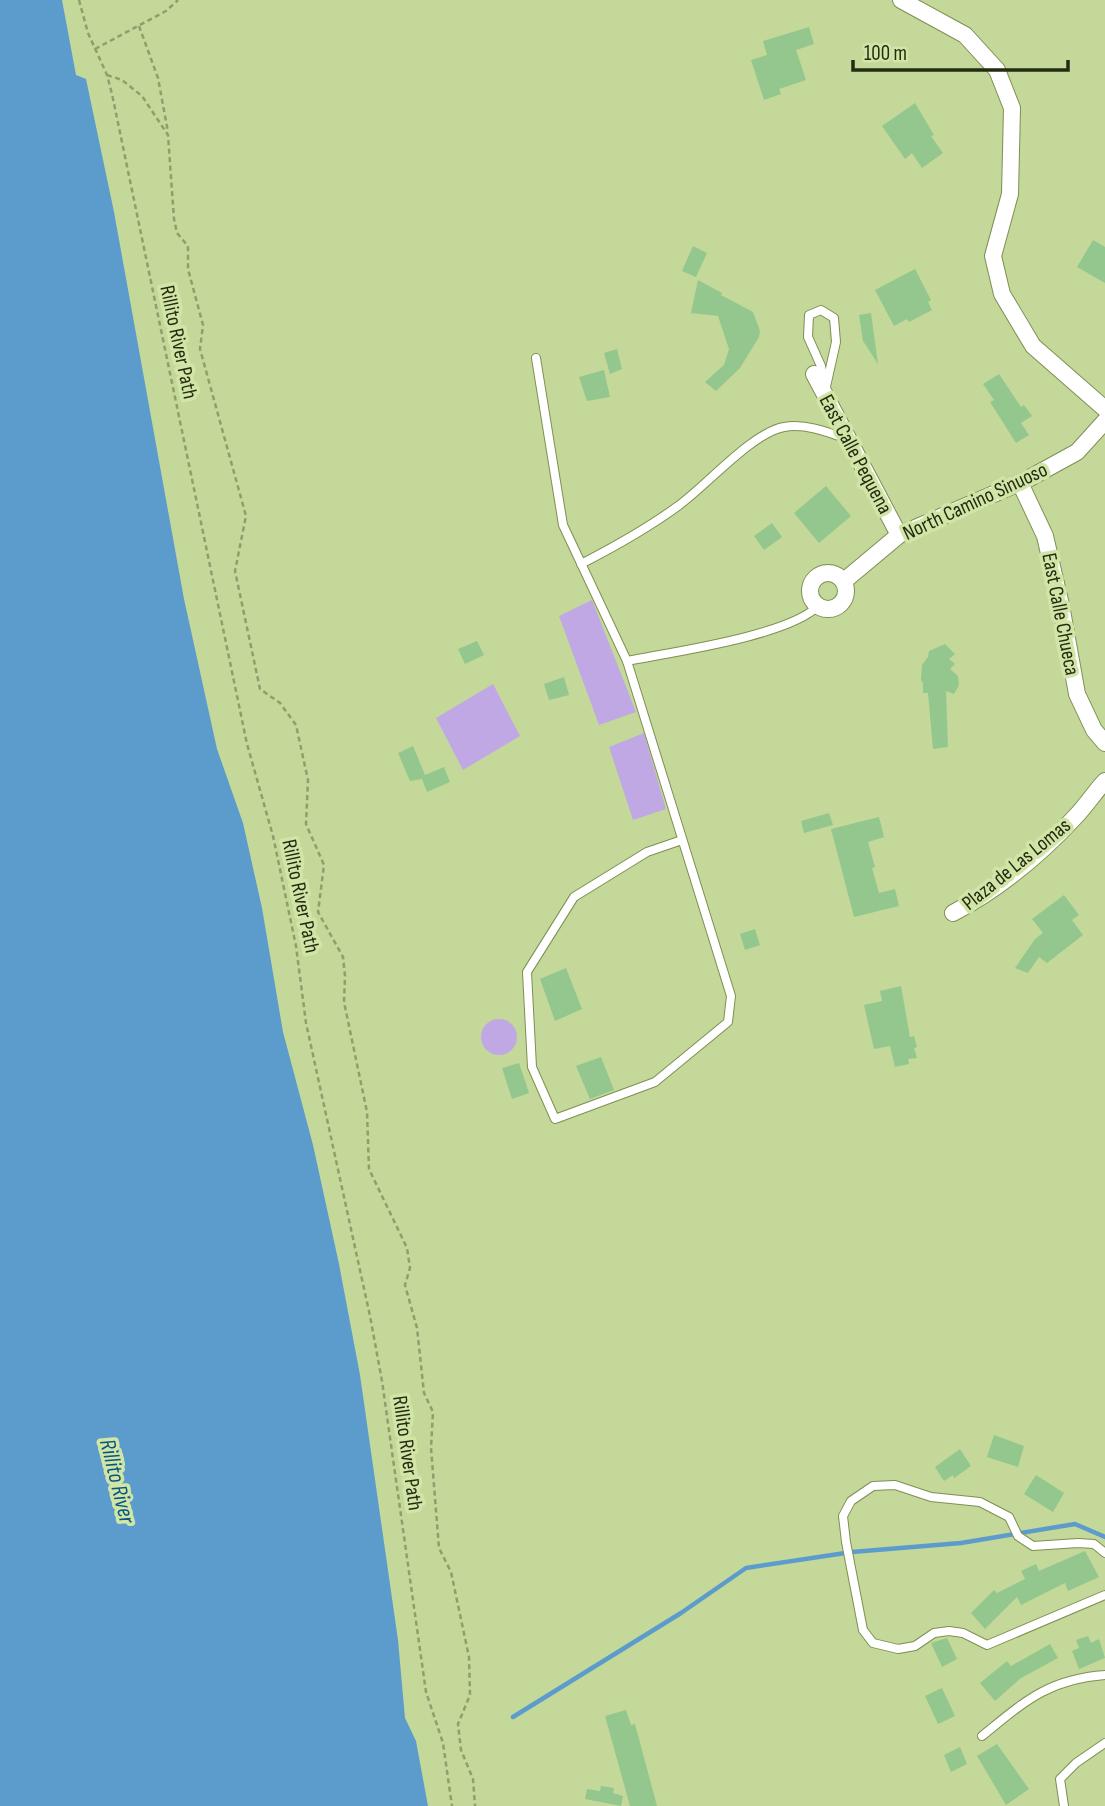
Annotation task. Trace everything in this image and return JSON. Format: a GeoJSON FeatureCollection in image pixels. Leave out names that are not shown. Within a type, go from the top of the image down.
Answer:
{"type":"FeatureCollection","features":[{"type":"Feature","properties":{"kind":"street"},"geometry":{"type":"LineString","coordinates":[[901,0],[965,35],[997,70],[1012,108],[1010,194],[993,256],[1002,294],[1033,346],[1105,409]]}},
{"type":"Feature","properties":{"kind":"street","name":"East Calle Pequena"},"geometry":{"type":"LineString","coordinates":[[814,374],[899,535]]}},
{"type":"Feature","properties":{"kind":"street","name":"North Camino Sinuoso"},"geometry":{"type":"LineString","coordinates":[[818,606],[830,609],[841,605],[847,593],[844,581],[899,535],[1020,483],[1077,452],[1105,421]]}},
{"type":"Feature","properties":{"kind":"street","name":"East Calle Chueca"},"geometry":{"type":"LineString","coordinates":[[1020,483],[1045,536],[1062,605],[1077,694],[1094,730],[1105,743]]}},
{"type":"Feature","properties":{"kind":"street"},"geometry":{"type":"LineString","coordinates":[[818,606],[810,591],[814,580],[829,572],[835,573],[844,581]]}},
{"type":"Feature","properties":{"kind":"street","name":"Plaza de Las Lomas"},"geometry":{"type":"LineString","coordinates":[[953,913],[977,900],[1051,842],[1079,814],[1105,781]]}},
{"type":"Feature","properties":{"kind":"lane"},"geometry":{"type":"LineString","coordinates":[[821,310],[834,318],[836,342],[825,393],[821,366],[808,337],[809,316],[821,310]]}},
{"type":"Feature","properties":{"kind":"lane"},"geometry":{"type":"LineString","coordinates":[[536,358],[563,526],[627,661],[731,996],[728,1022],[655,1082],[555,1119],[532,1068],[527,972],[573,897],[647,852],[682,840]]}},
{"type":"Feature","properties":{"kind":"lane"},"geometry":{"type":"LineString","coordinates":[[581,564],[677,507],[757,439],[784,427],[816,428],[850,440]]}},
{"type":"Feature","properties":{"kind":"lane"},"geometry":{"type":"LineString","coordinates":[[627,661],[741,639],[809,615],[818,606]]}},
{"type":"Feature","properties":{"kind":"lane"},"geometry":{"type":"LineString","coordinates":[[1105,1553],[1094,1544],[1034,1546],[1018,1536],[1009,1517],[980,1502],[931,1497],[895,1485],[873,1486],[851,1501],[843,1516],[863,1630],[873,1643],[898,1650],[915,1646],[934,1633],[949,1631],[963,1633],[987,1645],[1105,1595]]}},
{"type":"Feature","properties":{"kind":"lane"},"geometry":{"type":"LineString","coordinates":[[982,1737],[1028,1698],[1079,1677],[1105,1675]]}},
{"type":"Feature","properties":{"kind":"lane"},"geometry":{"type":"LineString","coordinates":[[1064,1806],[1060,1779],[1076,1763],[1105,1743]]}},
{"type":"Feature","properties":{"kind":"path","name":"Rillito River Path"},"geometry":{"type":"LineString","coordinates":[[79,0],[88,33],[107,75],[247,744],[278,860],[296,946],[306,1023],[382,1381],[426,1692],[443,1744],[453,1806]]}},
{"type":"Feature","properties":{"kind":"path"},"geometry":{"type":"LineString","coordinates":[[95,49],[166,11],[178,0]]}},
{"type":"Feature","properties":{"kind":"path"},"geometry":{"type":"LineString","coordinates":[[139,26],[158,78],[168,135],[174,219],[177,233],[188,246],[188,269],[204,325],[200,349],[246,516],[235,572],[260,689],[280,704],[296,725],[308,780],[306,824],[324,866],[318,912],[343,957],[344,1002],[367,1112],[369,1169],[407,1248],[410,1268],[405,1285],[417,1328],[424,1392],[433,1412],[431,1448],[439,1548],[451,1572],[469,1657],[470,1695],[458,1724],[461,1751],[473,1779],[475,1806]]}},
{"type":"Feature","properties":{"kind":"path"},"geometry":{"type":"LineString","coordinates":[[107,75],[122,80],[142,96],[168,135]]}},
{"type":"Feature","properties":{"kind":"shaded area"},"geometry":{"type":"Polygon","coordinates":[[[592,600],[636,712],[599,725],[559,616],[592,600]]]}},
{"type":"Feature","properties":{"kind":"shaded area"},"geometry":{"type":"Polygon","coordinates":[[[493,684],[520,736],[463,770],[436,718],[493,684]]]}},
{"type":"Feature","properties":{"kind":"shaded area"},"geometry":{"type":"Polygon","coordinates":[[[644,733],[666,809],[633,820],[609,747],[644,733]]]}},
{"type":"Feature","properties":{"kind":"shaded area"},"geometry":{"type":"Polygon","coordinates":[[[499,1019],[511,1025],[517,1037],[511,1049],[499,1055],[487,1049],[481,1037],[487,1025],[499,1019]]]}},
{"type":"Feature","properties":{"kind":"water","name":"Rillito River"},"geometry":{"type":"Polygon","coordinates":[[[0,0],[62,0],[76,75],[86,79],[114,212],[184,599],[217,749],[243,823],[262,908],[283,1032],[313,1145],[339,1264],[360,1375],[398,1640],[405,1718],[416,1741],[428,1806],[0,1806],[0,0]]]}},
{"type":"Feature","properties":{"kind":"building"},"geometry":{"type":"Polygon","coordinates":[[[809,27],[814,44],[796,50],[806,80],[779,89],[781,94],[764,100],[751,60],[767,55],[763,41],[809,27]]]}},
{"type":"Feature","properties":{"kind":"building"},"geometry":{"type":"Polygon","coordinates":[[[915,103],[934,135],[931,136],[943,153],[922,168],[912,153],[905,159],[882,126],[915,103]]]}},
{"type":"Feature","properties":{"kind":"building"},"geometry":{"type":"Polygon","coordinates":[[[1093,240],[1105,247],[1105,283],[1077,267],[1093,240]]]}},
{"type":"Feature","properties":{"kind":"building"},"geometry":{"type":"Polygon","coordinates":[[[693,246],[707,253],[696,277],[682,271],[693,246]]]}},
{"type":"Feature","properties":{"kind":"building"},"geometry":{"type":"Polygon","coordinates":[[[915,269],[931,300],[928,302],[932,310],[909,322],[907,319],[894,326],[875,290],[915,269]]]}},
{"type":"Feature","properties":{"kind":"building"},"geometry":{"type":"Polygon","coordinates":[[[698,280],[753,312],[760,331],[740,368],[716,391],[705,382],[724,365],[729,349],[718,316],[691,313],[698,280]]]}},
{"type":"Feature","properties":{"kind":"building"},"geometry":{"type":"Polygon","coordinates":[[[871,313],[878,364],[863,341],[859,315],[871,313]]]}},
{"type":"Feature","properties":{"kind":"building"},"geometry":{"type":"Polygon","coordinates":[[[617,349],[622,369],[610,374],[604,353],[617,349]]]}},
{"type":"Feature","properties":{"kind":"building"},"geometry":{"type":"Polygon","coordinates":[[[604,370],[610,397],[587,401],[579,377],[604,370]]]}},
{"type":"Feature","properties":{"kind":"building"},"geometry":{"type":"Polygon","coordinates":[[[999,374],[1021,407],[1024,405],[1032,416],[1021,423],[1029,435],[1016,443],[990,402],[994,400],[983,384],[999,374]]]}},
{"type":"Feature","properties":{"kind":"building"},"geometry":{"type":"Polygon","coordinates":[[[826,486],[851,516],[819,543],[794,513],[826,486]]]}},
{"type":"Feature","properties":{"kind":"building"},"geometry":{"type":"Polygon","coordinates":[[[772,523],[782,537],[764,550],[754,536],[772,523]]]}},
{"type":"Feature","properties":{"kind":"building"},"geometry":{"type":"Polygon","coordinates":[[[477,641],[484,655],[465,664],[458,649],[477,641]]]}},
{"type":"Feature","properties":{"kind":"building"},"geometry":{"type":"Polygon","coordinates":[[[945,644],[955,654],[949,659],[955,664],[950,669],[958,676],[959,685],[954,694],[946,691],[948,747],[933,749],[928,693],[923,693],[921,680],[922,665],[929,651],[945,644]]]}},
{"type":"Feature","properties":{"kind":"building"},"geometry":{"type":"Polygon","coordinates":[[[564,677],[569,695],[549,700],[544,684],[564,677]]]}},
{"type":"Feature","properties":{"kind":"building"},"geometry":{"type":"Polygon","coordinates":[[[413,746],[425,775],[444,767],[450,782],[427,792],[422,779],[410,781],[398,753],[413,746]]]}},
{"type":"Feature","properties":{"kind":"building"},"geometry":{"type":"Polygon","coordinates":[[[829,813],[833,825],[804,833],[801,821],[829,813]]]}},
{"type":"Feature","properties":{"kind":"building"},"geometry":{"type":"Polygon","coordinates":[[[879,817],[884,837],[868,842],[875,867],[872,868],[879,893],[895,889],[899,906],[854,917],[831,829],[879,817]]]}},
{"type":"Feature","properties":{"kind":"building"},"geometry":{"type":"Polygon","coordinates":[[[1064,895],[1079,915],[1072,920],[1083,935],[1047,963],[1039,957],[1028,973],[1015,968],[1035,939],[1043,933],[1032,919],[1064,895]]]}},
{"type":"Feature","properties":{"kind":"building"},"geometry":{"type":"Polygon","coordinates":[[[755,929],[760,945],[745,950],[740,934],[755,929]]]}},
{"type":"Feature","properties":{"kind":"building"},"geometry":{"type":"Polygon","coordinates":[[[566,968],[582,1009],[555,1021],[540,979],[566,968]]]}},
{"type":"Feature","properties":{"kind":"building"},"geometry":{"type":"Polygon","coordinates":[[[901,986],[910,1037],[914,1036],[917,1047],[914,1048],[917,1058],[908,1059],[909,1064],[895,1067],[890,1046],[874,1049],[864,1005],[882,1001],[880,991],[901,986]]]}},
{"type":"Feature","properties":{"kind":"building"},"geometry":{"type":"Polygon","coordinates":[[[601,1057],[614,1090],[590,1099],[576,1066],[601,1057]]]}},
{"type":"Feature","properties":{"kind":"building"},"geometry":{"type":"Polygon","coordinates":[[[519,1063],[529,1093],[512,1099],[502,1068],[519,1063]]]}},
{"type":"Feature","properties":{"kind":"building"},"geometry":{"type":"Polygon","coordinates":[[[994,1435],[1024,1446],[1018,1467],[987,1457],[994,1435]]]}},
{"type":"Feature","properties":{"kind":"building"},"geometry":{"type":"Polygon","coordinates":[[[960,1449],[971,1466],[954,1478],[953,1475],[944,1481],[935,1467],[960,1449]]]}},
{"type":"Feature","properties":{"kind":"building"},"geometry":{"type":"Polygon","coordinates":[[[1036,1475],[1064,1493],[1053,1512],[1024,1494],[1036,1475]]]}},
{"type":"Feature","properties":{"kind":"building"},"geometry":{"type":"Polygon","coordinates":[[[1085,1551],[1099,1577],[1068,1591],[1065,1583],[1021,1605],[1017,1597],[985,1629],[971,1613],[994,1590],[997,1593],[1025,1579],[1021,1571],[1036,1564],[1039,1571],[1085,1551]]]}},
{"type":"Feature","properties":{"kind":"building"},"geometry":{"type":"Polygon","coordinates":[[[1088,1636],[1091,1643],[1099,1639],[1105,1658],[1079,1669],[1072,1651],[1079,1648],[1076,1640],[1088,1636]]]}},
{"type":"Feature","properties":{"kind":"building"},"geometry":{"type":"Polygon","coordinates":[[[947,1638],[957,1659],[942,1667],[931,1643],[947,1638]]]}},
{"type":"Feature","properties":{"kind":"building"},"geometry":{"type":"Polygon","coordinates":[[[1050,1644],[1058,1658],[1021,1678],[995,1701],[980,1683],[1007,1661],[1011,1666],[1050,1644]]]}},
{"type":"Feature","properties":{"kind":"building"},"geometry":{"type":"Polygon","coordinates":[[[942,1688],[955,1716],[938,1724],[925,1696],[942,1688]]]}},
{"type":"Feature","properties":{"kind":"building"},"geometry":{"type":"Polygon","coordinates":[[[626,1710],[631,1725],[635,1724],[657,1806],[630,1806],[605,1716],[626,1710]]]}},
{"type":"Feature","properties":{"kind":"building"},"geometry":{"type":"Polygon","coordinates":[[[997,1744],[1029,1789],[1006,1805],[977,1756],[997,1744]]]}},
{"type":"Feature","properties":{"kind":"building"},"geometry":{"type":"Polygon","coordinates":[[[960,1747],[967,1764],[951,1772],[944,1755],[960,1747]]]}},
{"type":"Feature","properties":{"kind":"building"},"geometry":{"type":"Polygon","coordinates":[[[601,1786],[614,1788],[613,1793],[623,1796],[621,1806],[585,1799],[587,1789],[600,1791],[601,1786]]]}},
{"type":"Feature","properties":{"kind":"waterway"},"geometry":{"type":"LineString","coordinates":[[513,1717],[681,1613],[746,1568],[852,1552],[961,1543],[1075,1524],[1105,1537]]}}]}
